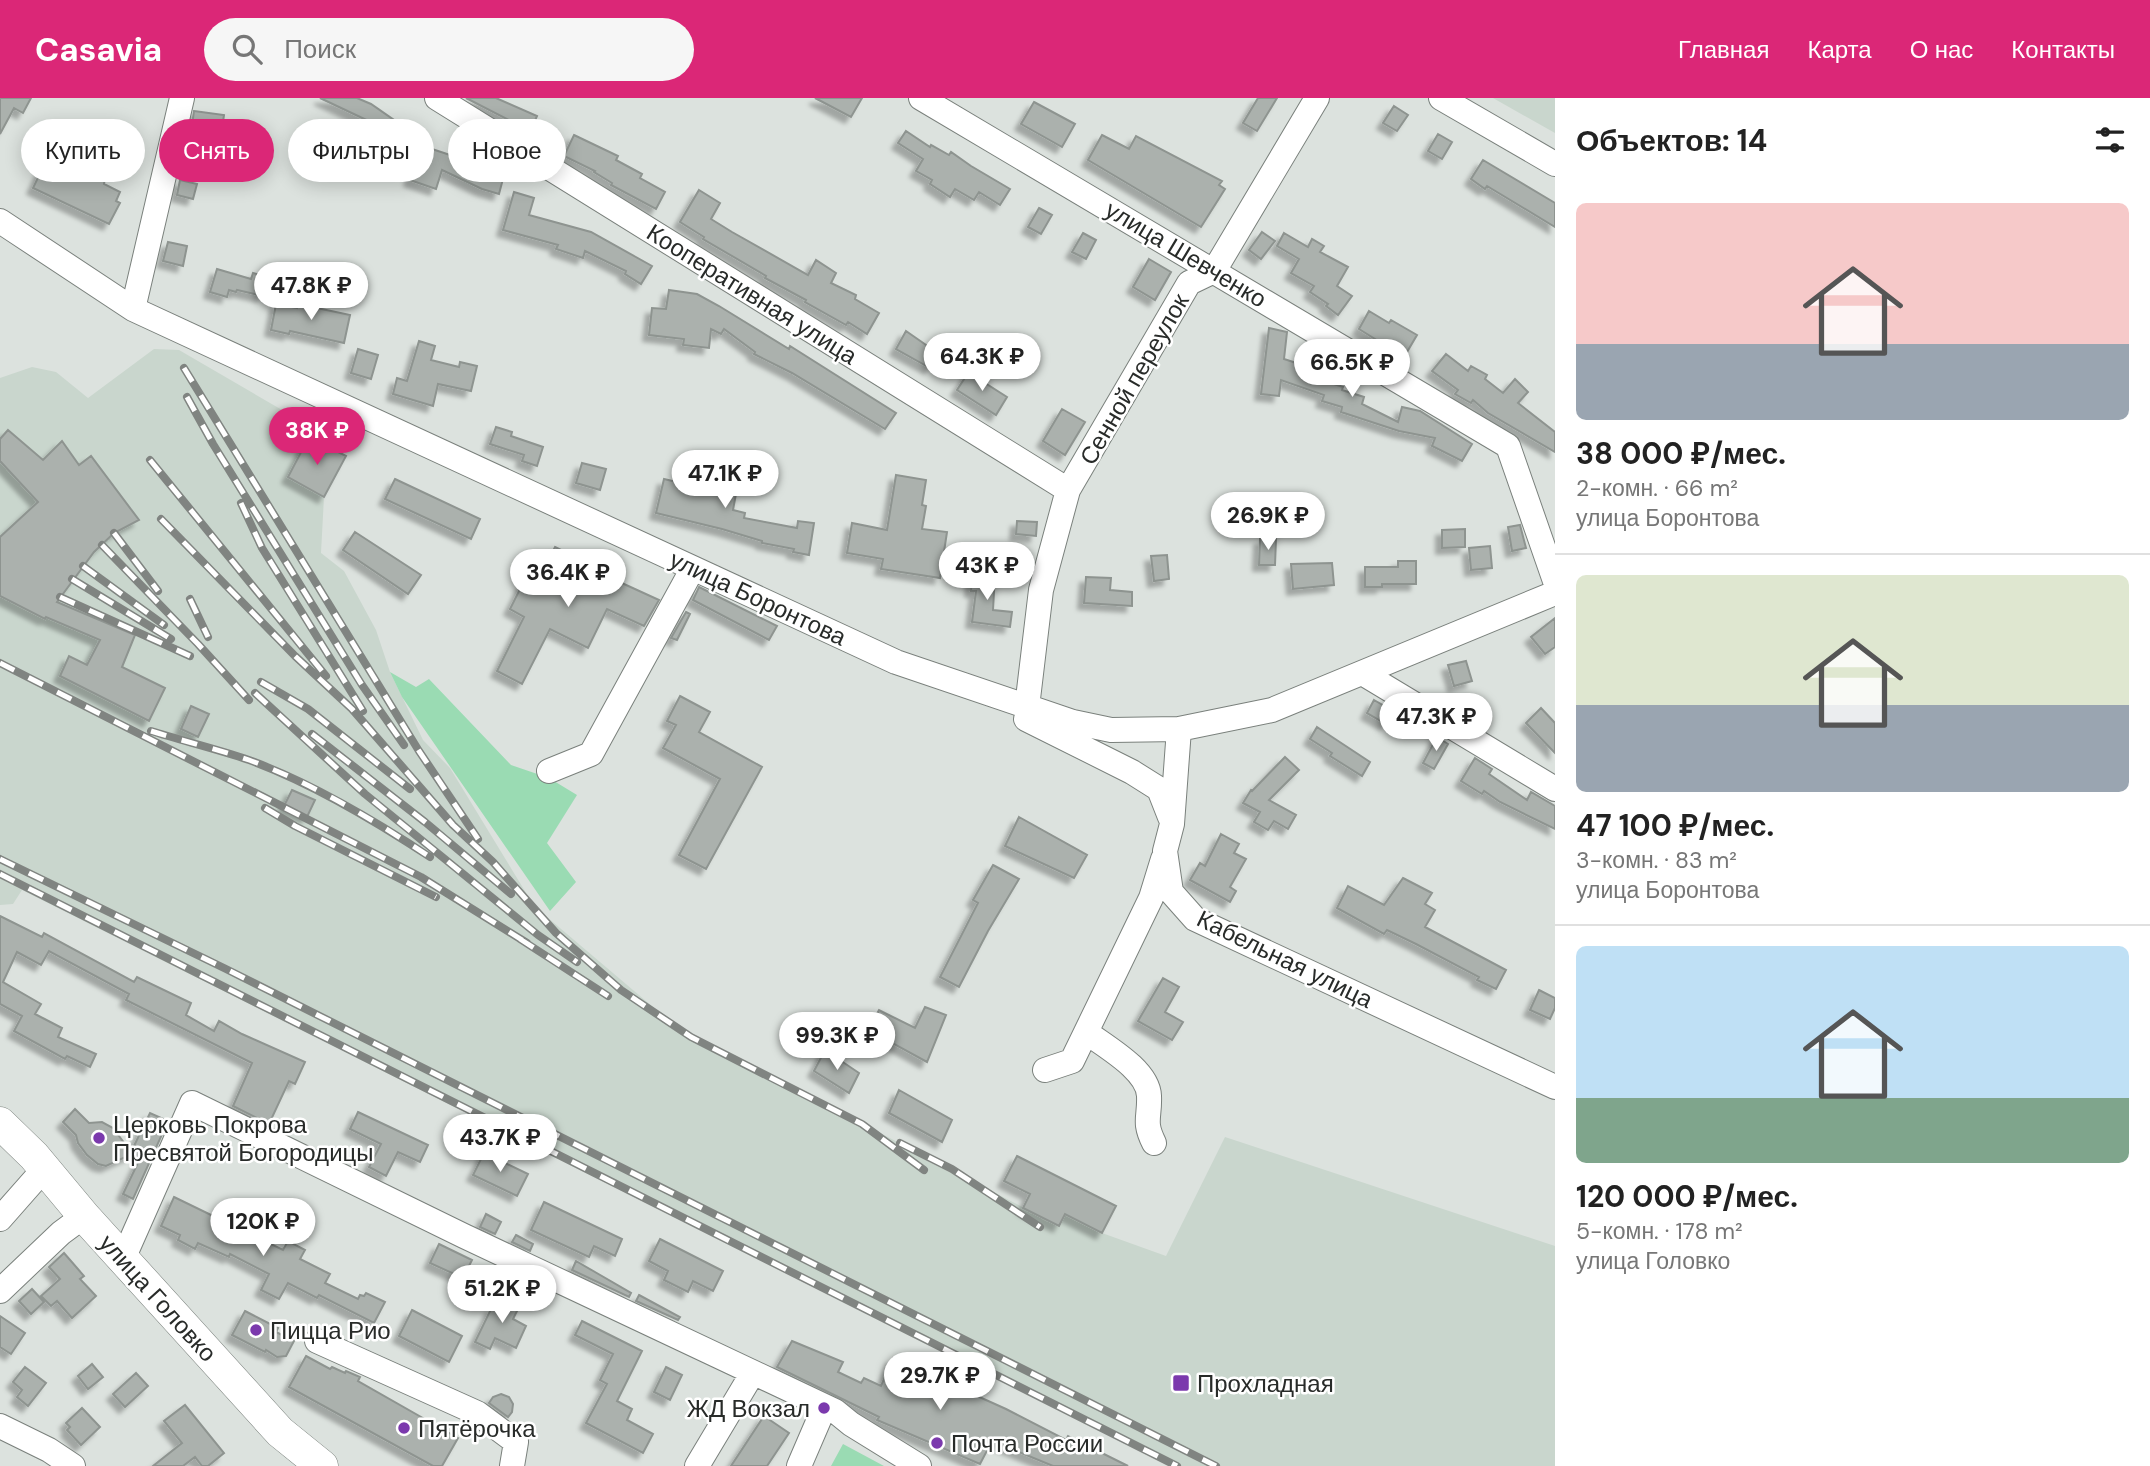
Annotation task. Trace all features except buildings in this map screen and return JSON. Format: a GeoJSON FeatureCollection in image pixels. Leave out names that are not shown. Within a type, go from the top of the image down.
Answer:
{"type":"FeatureCollection","features":[{"type":"Feature","properties":{"kind":"main road","name":"улица Головко"},"geometry":{"type":"LineString","coordinates":[[0,1123],[44,1168],[84,1216],[280,1432],[322,1466]]}},
{"type":"Feature","properties":{"kind":"street"},"geometry":{"type":"LineString","coordinates":[[133,309],[182,98]]}},
{"type":"Feature","properties":{"kind":"street","name":"Кооперативная улица"},"geometry":{"type":"LineString","coordinates":[[437,98],[1068,490]]}},
{"type":"Feature","properties":{"kind":"street","name":"улица Шевченко"},"geometry":{"type":"LineString","coordinates":[[921,98],[1508,446],[1555,581]]}},
{"type":"Feature","properties":{"kind":"street","name":"Сенной переулок"},"geometry":{"type":"LineString","coordinates":[[1027,707],[1041,590],[1068,490],[1189,283],[1214,271],[1317,98]]}},
{"type":"Feature","properties":{"kind":"street"},"geometry":{"type":"LineString","coordinates":[[1441,98],[1555,164]]}},
{"type":"Feature","properties":{"kind":"street","name":"улица Боронтова"},"geometry":{"type":"LineString","coordinates":[[0,221],[133,309],[897,662],[1073,722],[1111,730],[1179,729],[1272,710],[1555,593]]}},
{"type":"Feature","properties":{"kind":"street"},"geometry":{"type":"LineString","coordinates":[[549,771],[591,754],[693,568]]}},
{"type":"Feature","properties":{"kind":"street"},"geometry":{"type":"LineString","coordinates":[[1364,674],[1555,789]]}},
{"type":"Feature","properties":{"kind":"street"},"geometry":{"type":"LineString","coordinates":[[958,682],[1132,772],[1159,789],[1172,824]]}},
{"type":"Feature","properties":{"kind":"street","name":"Кабельная улица"},"geometry":{"type":"LineString","coordinates":[[1179,729],[1172,824],[1165,851],[1171,892],[1195,919],[1555,1087]]}},
{"type":"Feature","properties":{"kind":"street"},"geometry":{"type":"LineString","coordinates":[[1045,1070],[1072,1061],[1151,898],[1165,851]]}},
{"type":"Feature","properties":{"kind":"street"},"geometry":{"type":"LineString","coordinates":[[1086,1032],[1144,1078],[1150,1099],[1147,1123],[1154,1143]]}},
{"type":"Feature","properties":{"kind":"street"},"geometry":{"type":"LineString","coordinates":[[123,1259],[191,1103],[752,1374],[835,1411],[919,1466]]}},
{"type":"Feature","properties":{"kind":"street"},"geometry":{"type":"LineString","coordinates":[[0,1219],[44,1168]]}},
{"type":"Feature","properties":{"kind":"street"},"geometry":{"type":"LineString","coordinates":[[0,1291],[61,1233],[84,1216]]}},
{"type":"Feature","properties":{"kind":"street"},"geometry":{"type":"LineString","coordinates":[[317,1341],[477,1413],[516,1442],[512,1466]]}},
{"type":"Feature","properties":{"kind":"street"},"geometry":{"type":"LineString","coordinates":[[697,1466],[752,1374]]}},
{"type":"Feature","properties":{"kind":"street"},"geometry":{"type":"LineString","coordinates":[[799,1466],[824,1408]]}},
{"type":"Feature","properties":{"kind":"street"},"geometry":{"type":"LineString","coordinates":[[0,1426],[46,1458],[73,1466]]}},
{"type":"Feature","properties":{"kind":"shaded area"},"geometry":{"type":"Polygon","coordinates":[[[1493,98],[1555,98],[1555,133],[1493,98]]]}},
{"type":"Feature","properties":{"kind":"shaded area"},"geometry":{"type":"Polygon","coordinates":[[[154,349],[179,350],[289,414],[309,437],[288,477],[324,497],[321,553],[344,571],[376,630],[390,672],[423,740],[450,768],[534,906],[653,1007],[657,1012],[655,1016],[1059,1226],[1065,1214],[1102,1233],[1166,1256],[1225,1137],[1555,1246],[1555,1466],[1171,1466],[22,890],[13,904],[0,905],[0,378],[32,367],[56,372],[88,398],[154,349]]]}},
{"type":"Feature","properties":{"kind":"green space"},"geometry":{"type":"Polygon","coordinates":[[[390,672],[416,687],[429,679],[511,765],[549,778],[577,795],[547,843],[576,882],[550,911],[402,697],[390,672]]]}},
{"type":"Feature","properties":{"kind":"green space"},"geometry":{"type":"Polygon","coordinates":[[[843,1444],[884,1466],[831,1466],[843,1444]]]}},
{"type":"Feature","properties":{"kind":"railway"},"geometry":{"type":"LineString","coordinates":[[184,368],[419,751],[478,839]]}},
{"type":"Feature","properties":{"kind":"railway"},"geometry":{"type":"LineString","coordinates":[[187,397],[213,444],[362,685],[404,745]]}},
{"type":"Feature","properties":{"kind":"railway"},"geometry":{"type":"LineString","coordinates":[[150,460],[326,676]]}},
{"type":"Feature","properties":{"kind":"railway"},"geometry":{"type":"LineString","coordinates":[[241,503],[262,548],[363,711]]}},
{"type":"Feature","properties":{"kind":"railway"},"geometry":{"type":"LineString","coordinates":[[161,519],[295,656],[352,709],[453,825],[493,862],[556,933],[621,990],[691,1037],[862,1124],[924,1170]]}},
{"type":"Feature","properties":{"kind":"railway"},"geometry":{"type":"LineString","coordinates":[[114,533],[158,591]]}},
{"type":"Feature","properties":{"kind":"railway"},"geometry":{"type":"LineString","coordinates":[[102,545],[249,700]]}},
{"type":"Feature","properties":{"kind":"railway"},"geometry":{"type":"LineString","coordinates":[[83,566],[164,625]]}},
{"type":"Feature","properties":{"kind":"railway"},"geometry":{"type":"LineString","coordinates":[[72,579],[171,639]]}},
{"type":"Feature","properties":{"kind":"railway"},"geometry":{"type":"LineString","coordinates":[[60,597],[190,656]]}},
{"type":"Feature","properties":{"kind":"railway"},"geometry":{"type":"LineString","coordinates":[[190,599],[208,637]]}},
{"type":"Feature","properties":{"kind":"railway"},"geometry":{"type":"LineString","coordinates":[[0,663],[421,877],[527,943]]}},
{"type":"Feature","properties":{"kind":"railway"},"geometry":{"type":"LineString","coordinates":[[261,682],[308,709],[410,789]]}},
{"type":"Feature","properties":{"kind":"railway"},"geometry":{"type":"LineString","coordinates":[[255,693],[365,794],[538,935],[577,962]]}},
{"type":"Feature","properties":{"kind":"railway"},"geometry":{"type":"LineString","coordinates":[[151,731],[273,769],[365,816],[430,857]]}},
{"type":"Feature","properties":{"kind":"railway"},"geometry":{"type":"LineString","coordinates":[[312,734],[425,822],[511,894]]}},
{"type":"Feature","properties":{"kind":"railway"},"geometry":{"type":"LineString","coordinates":[[265,808],[295,826],[436,897]]}},
{"type":"Feature","properties":{"kind":"railway"},"geometry":{"type":"LineString","coordinates":[[0,859],[226,969],[1216,1466]]}},
{"type":"Feature","properties":{"kind":"railway"},"geometry":{"type":"LineString","coordinates":[[0,874],[1177,1466]]}},
{"type":"Feature","properties":{"kind":"railway"},"geometry":{"type":"LineString","coordinates":[[520,939],[608,996]]}},
{"type":"Feature","properties":{"kind":"railway"},"geometry":{"type":"LineString","coordinates":[[900,1143],[952,1169],[1040,1227]]}},
{"type":"Feature","properties":{"kind":"place","name":"Церковь Покрова Пресвятой Богородицы"},"geometry":{"type":"Point","coordinates":[99,1138]}},
{"type":"Feature","properties":{"kind":"place","name":"Пицца Рио"},"geometry":{"type":"Point","coordinates":[256,1330]}},
{"type":"Feature","properties":{"kind":"place","name":"Прохладная"},"geometry":{"type":"Point","coordinates":[1181,1383]}},
{"type":"Feature","properties":{"kind":"place","name":"ЖД Вокзал"},"geometry":{"type":"Point","coordinates":[824,1408]}},
{"type":"Feature","properties":{"kind":"place","name":"Пятёрочка"},"geometry":{"type":"Point","coordinates":[404,1428]}},
{"type":"Feature","properties":{"kind":"place","name":"Почта России"},"geometry":{"type":"Point","coordinates":[937,1443]}}]}
